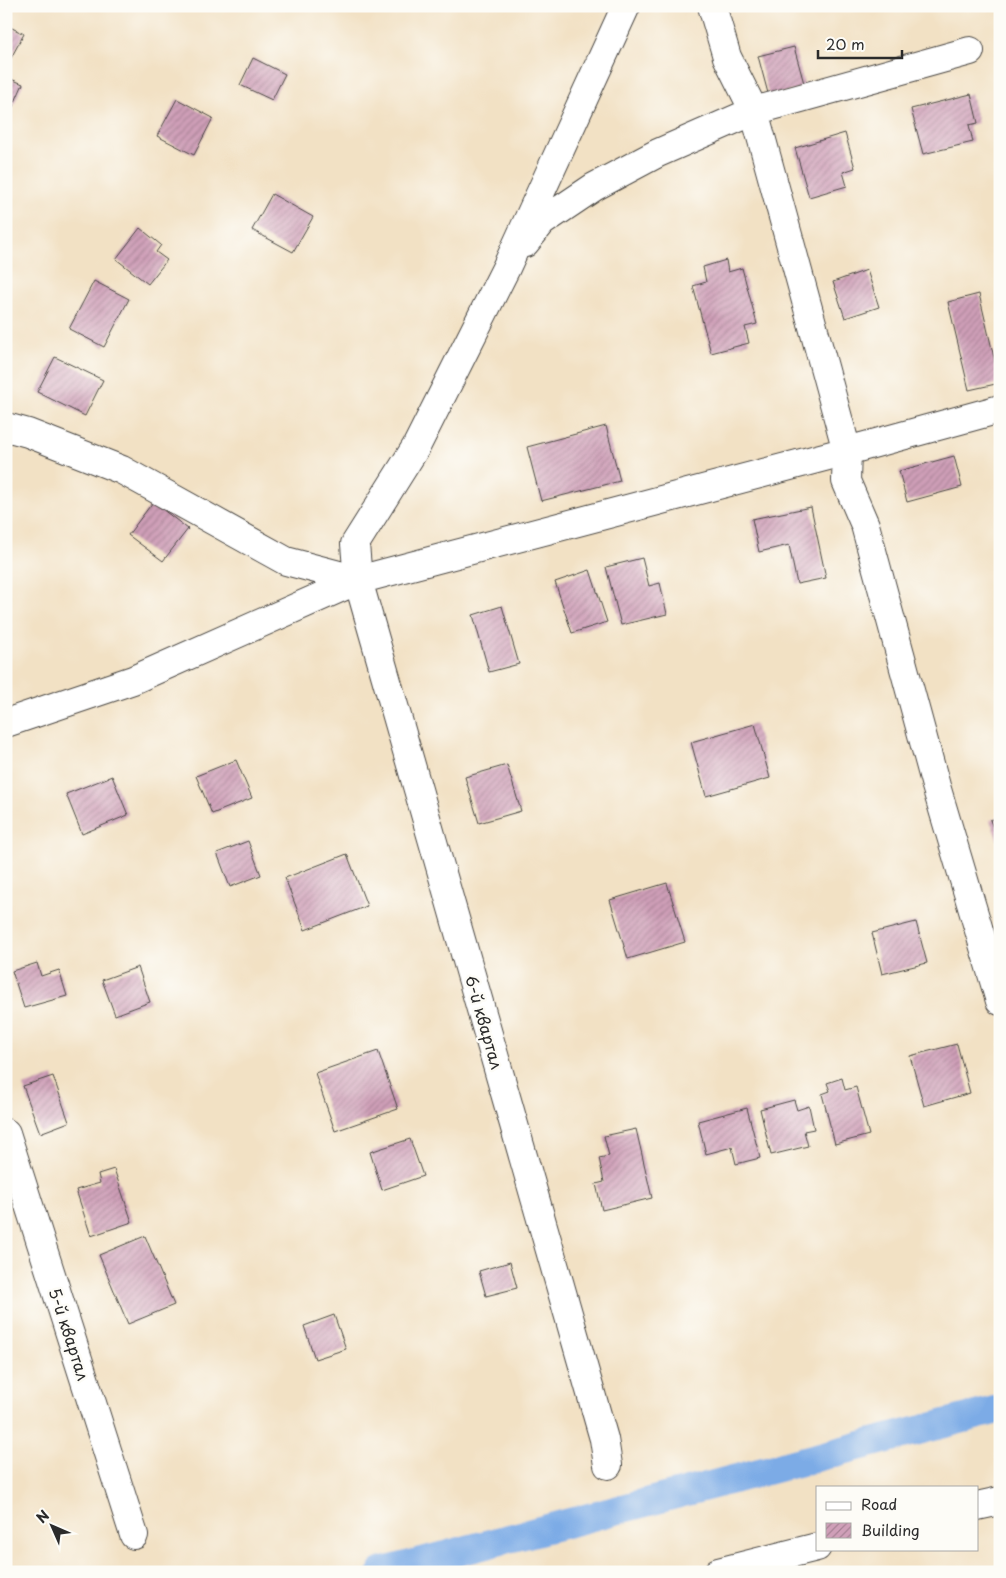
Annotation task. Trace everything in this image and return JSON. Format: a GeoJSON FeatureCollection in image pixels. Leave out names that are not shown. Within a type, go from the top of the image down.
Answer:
{"type":"FeatureCollection","features":[{"type":"Feature","properties":{"kind":"street"},"geometry":{"type":"LineString","coordinates":[[506,268],[626,6]]}},
{"type":"Feature","properties":{"kind":"street"},"geometry":{"type":"LineString","coordinates":[[712,6],[727,57],[754,111],[847,451],[846,481],[865,525],[936,786],[1000,1001]]}},
{"type":"Feature","properties":{"kind":"street"},"geometry":{"type":"LineString","coordinates":[[506,268],[542,222],[594,187],[658,153],[754,111],[970,51]]}},
{"type":"Feature","properties":{"kind":"street","name":"6-й квартал"},"geometry":{"type":"LineString","coordinates":[[506,268],[416,447],[355,544],[358,580],[604,1439],[608,1465]]}},
{"type":"Feature","properties":{"kind":"street"},"geometry":{"type":"LineString","coordinates":[[6,723],[133,680],[358,580],[1000,409]]}},
{"type":"Feature","properties":{"kind":"street"},"geometry":{"type":"LineString","coordinates":[[6,427],[28,433],[122,470],[286,561],[358,580]]}},
{"type":"Feature","properties":{"kind":"street","name":"5-й квартал"},"geometry":{"type":"LineString","coordinates":[[6,1133],[134,1535]]}},
{"type":"Feature","properties":{"kind":"street"},"geometry":{"type":"LineString","coordinates":[[978,1506],[1000,1501]]}},
{"type":"Feature","properties":{"kind":"street"},"geometry":{"type":"LineString","coordinates":[[718,1572],[816,1547]]}},
{"type":"Feature","properties":{"kind":"building"},"geometry":{"type":"Polygon","coordinates":[[[6,25],[24,34],[6,67],[6,25]]]}},
{"type":"Feature","properties":{"kind":"building"},"geometry":{"type":"Polygon","coordinates":[[[794,47],[805,87],[769,97],[758,56],[794,47]]]}},
{"type":"Feature","properties":{"kind":"building"},"geometry":{"type":"Polygon","coordinates":[[[253,58],[285,74],[272,100],[240,85],[253,58]]]}},
{"type":"Feature","properties":{"kind":"building"},"geometry":{"type":"Polygon","coordinates":[[[6,77],[23,84],[6,122],[6,77]]]}},
{"type":"Feature","properties":{"kind":"building"},"geometry":{"type":"Polygon","coordinates":[[[971,94],[978,123],[969,125],[973,142],[923,154],[911,109],[971,94]]]}},
{"type":"Feature","properties":{"kind":"building"},"geometry":{"type":"Polygon","coordinates":[[[177,99],[213,118],[194,155],[157,136],[177,99]]]}},
{"type":"Feature","properties":{"kind":"building"},"geometry":{"type":"Polygon","coordinates":[[[845,133],[855,168],[843,172],[847,186],[809,197],[795,148],[845,133]]]}},
{"type":"Feature","properties":{"kind":"building"},"geometry":{"type":"Polygon","coordinates":[[[272,194],[313,217],[293,252],[252,230],[272,194]]]}},
{"type":"Feature","properties":{"kind":"building"},"geometry":{"type":"Polygon","coordinates":[[[140,228],[161,245],[156,252],[167,260],[148,284],[116,259],[140,228]]]}},
{"type":"Feature","properties":{"kind":"building"},"geometry":{"type":"Polygon","coordinates":[[[726,260],[728,272],[742,268],[757,324],[745,327],[749,343],[711,353],[693,286],[706,282],[703,267],[726,260]]]}},
{"type":"Feature","properties":{"kind":"building"},"geometry":{"type":"Polygon","coordinates":[[[867,270],[879,307],[845,318],[833,282],[867,270]]]}},
{"type":"Feature","properties":{"kind":"building"},"geometry":{"type":"Polygon","coordinates":[[[94,281],[129,299],[104,347],[69,329],[94,281]]]}},
{"type":"Feature","properties":{"kind":"building"},"geometry":{"type":"Polygon","coordinates":[[[979,294],[1000,383],[969,390],[948,302],[979,294]]]}},
{"type":"Feature","properties":{"kind":"building"},"geometry":{"type":"Polygon","coordinates":[[[55,357],[103,380],[85,416],[37,392],[55,357]]]}},
{"type":"Feature","properties":{"kind":"building"},"geometry":{"type":"Polygon","coordinates":[[[606,426],[620,481],[541,501],[527,447],[606,426]]]}},
{"type":"Feature","properties":{"kind":"building"},"geometry":{"type":"Polygon","coordinates":[[[954,456],[962,487],[907,502],[899,471],[954,456]]]}},
{"type":"Feature","properties":{"kind":"building"},"geometry":{"type":"Polygon","coordinates":[[[153,502],[188,529],[163,561],[128,535],[153,502]]]}},
{"type":"Feature","properties":{"kind":"building"},"geometry":{"type":"Polygon","coordinates":[[[811,507],[826,578],[797,584],[789,545],[759,552],[752,519],[811,507]]]}},
{"type":"Feature","properties":{"kind":"building"},"geometry":{"type":"Polygon","coordinates":[[[642,558],[649,586],[660,583],[667,614],[621,625],[606,567],[642,558]]]}},
{"type":"Feature","properties":{"kind":"building"},"geometry":{"type":"Polygon","coordinates":[[[590,570],[607,622],[572,633],[555,582],[590,570]]]}},
{"type":"Feature","properties":{"kind":"building"},"geometry":{"type":"Polygon","coordinates":[[[502,606],[519,664],[489,672],[473,615],[502,606]]]}},
{"type":"Feature","properties":{"kind":"building"},"geometry":{"type":"Polygon","coordinates":[[[755,724],[770,778],[706,796],[691,742],[755,724]]]}},
{"type":"Feature","properties":{"kind":"building"},"geometry":{"type":"Polygon","coordinates":[[[236,760],[252,798],[212,814],[196,776],[236,760]]]}},
{"type":"Feature","properties":{"kind":"building"},"geometry":{"type":"Polygon","coordinates":[[[507,765],[521,811],[479,823],[465,777],[507,765]]]}},
{"type":"Feature","properties":{"kind":"building"},"geometry":{"type":"Polygon","coordinates":[[[112,776],[128,815],[82,834],[66,794],[112,776]]]}},
{"type":"Feature","properties":{"kind":"building"},"geometry":{"type":"Polygon","coordinates":[[[1000,817],[1000,846],[990,820],[1000,817]]]}},
{"type":"Feature","properties":{"kind":"building"},"geometry":{"type":"Polygon","coordinates":[[[248,841],[261,875],[230,887],[217,853],[248,841]]]}},
{"type":"Feature","properties":{"kind":"building"},"geometry":{"type":"Polygon","coordinates":[[[347,854],[367,906],[305,930],[285,878],[347,854]]]}},
{"type":"Feature","properties":{"kind":"building"},"geometry":{"type":"Polygon","coordinates":[[[667,883],[685,942],[628,959],[610,900],[667,883]]]}},
{"type":"Feature","properties":{"kind":"building"},"geometry":{"type":"Polygon","coordinates":[[[916,922],[927,963],[882,974],[872,933],[916,922]]]}},
{"type":"Feature","properties":{"kind":"building"},"geometry":{"type":"Polygon","coordinates":[[[37,963],[41,976],[59,970],[67,996],[24,1008],[12,971],[37,963]]]}},
{"type":"Feature","properties":{"kind":"building"},"geometry":{"type":"Polygon","coordinates":[[[138,967],[150,1002],[115,1015],[102,980],[138,967]]]}},
{"type":"Feature","properties":{"kind":"building"},"geometry":{"type":"Polygon","coordinates":[[[957,1044],[970,1093],[924,1106],[910,1056],[957,1044]]]}},
{"type":"Feature","properties":{"kind":"building"},"geometry":{"type":"Polygon","coordinates":[[[378,1051],[398,1109],[335,1131],[315,1073],[378,1051]]]}},
{"type":"Feature","properties":{"kind":"building"},"geometry":{"type":"Polygon","coordinates":[[[53,1076],[69,1122],[40,1133],[23,1086],[53,1076]]]}},
{"type":"Feature","properties":{"kind":"building"},"geometry":{"type":"Polygon","coordinates":[[[842,1078],[845,1090],[856,1087],[869,1135],[835,1144],[822,1094],[830,1091],[827,1083],[842,1078]]]}},
{"type":"Feature","properties":{"kind":"building"},"geometry":{"type":"Polygon","coordinates":[[[794,1100],[797,1110],[809,1106],[814,1129],[804,1131],[808,1146],[771,1155],[760,1109],[794,1100]]]}},
{"type":"Feature","properties":{"kind":"building"},"geometry":{"type":"Polygon","coordinates":[[[747,1108],[760,1158],[736,1164],[732,1147],[706,1154],[698,1121],[747,1108]]]}},
{"type":"Feature","properties":{"kind":"building"},"geometry":{"type":"Polygon","coordinates":[[[636,1129],[652,1198],[602,1210],[596,1184],[604,1182],[599,1158],[609,1156],[604,1136],[636,1129]]]}},
{"type":"Feature","properties":{"kind":"building"},"geometry":{"type":"Polygon","coordinates":[[[410,1139],[423,1176],[382,1190],[370,1152],[410,1139]]]}},
{"type":"Feature","properties":{"kind":"building"},"geometry":{"type":"Polygon","coordinates":[[[114,1169],[132,1222],[91,1236],[76,1190],[100,1183],[98,1174],[114,1169]]]}},
{"type":"Feature","properties":{"kind":"building"},"geometry":{"type":"Polygon","coordinates":[[[145,1236],[174,1305],[128,1324],[99,1255],[145,1236]]]}},
{"type":"Feature","properties":{"kind":"building"},"geometry":{"type":"Polygon","coordinates":[[[510,1262],[517,1288],[486,1296],[479,1271],[510,1262]]]}},
{"type":"Feature","properties":{"kind":"building"},"geometry":{"type":"Polygon","coordinates":[[[334,1315],[346,1349],[315,1359],[304,1326],[334,1315]]]}},
{"type":"Feature","properties":{"kind":"waterway"},"geometry":{"type":"LineString","coordinates":[[382,1572],[1000,1409]]}}]}
